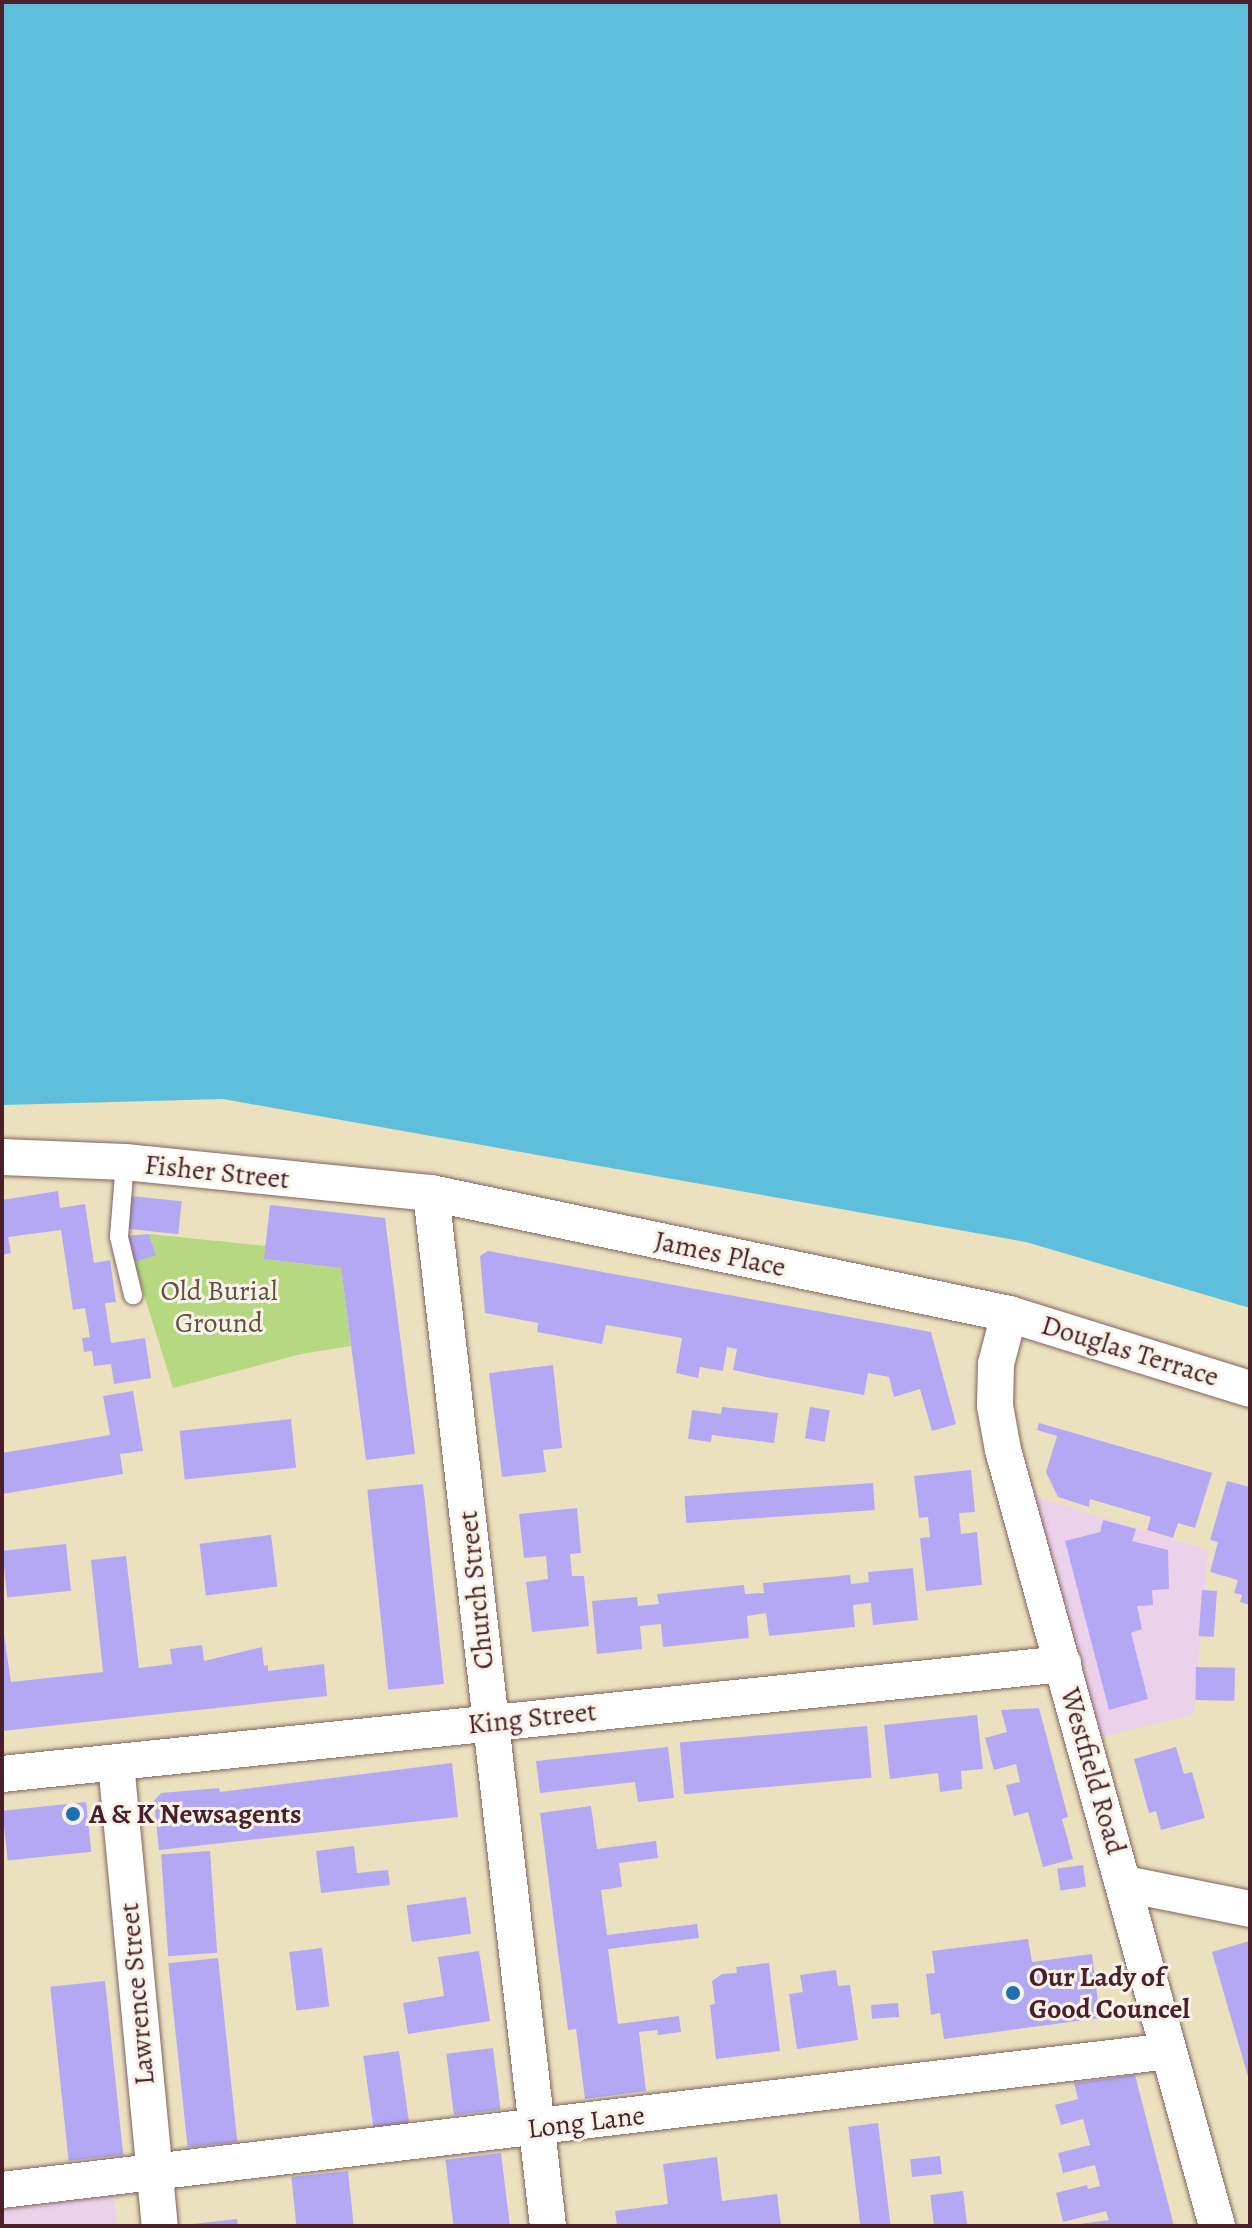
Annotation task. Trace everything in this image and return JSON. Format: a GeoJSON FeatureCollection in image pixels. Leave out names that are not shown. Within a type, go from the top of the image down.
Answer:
{"type":"FeatureCollection","features":[{"type":"Feature","properties":{"kind":"street","name":"Fisher Street"},"geometry":{"type":"LineString","coordinates":[[2,1157],[125,1162],[431,1193]]}},
{"type":"Feature","properties":{"kind":"street","name":"James Place"},"geometry":{"type":"LineString","coordinates":[[431,1193],[1009,1314]]}},
{"type":"Feature","properties":{"kind":"street","name":"Church Street"},"geometry":{"type":"LineString","coordinates":[[431,1193],[548,2226]]}},
{"type":"Feature","properties":{"kind":"street","name":"Douglas Terrace"},"geometry":{"type":"LineString","coordinates":[[1009,1314],[1250,1389]]}},
{"type":"Feature","properties":{"kind":"street","name":"Westfield Road"},"geometry":{"type":"LineString","coordinates":[[1009,1314],[996,1364],[995,1406],[1003,1450],[1217,2226]]}},
{"type":"Feature","properties":{"kind":"street","name":"King Street"},"geometry":{"type":"LineString","coordinates":[[2,1774],[1063,1664]]}},
{"type":"Feature","properties":{"kind":"street","name":"Lawrence Street"},"geometry":{"type":"LineString","coordinates":[[116,1763],[160,2226]]}},
{"type":"Feature","properties":{"kind":"street"},"geometry":{"type":"LineString","coordinates":[[1125,1884],[1250,1909]]}},
{"type":"Feature","properties":{"kind":"street","name":"Long Lane"},"geometry":{"type":"LineString","coordinates":[[2,2190],[1169,2051]]}},
{"type":"Feature","properties":{"kind":"lane"},"geometry":{"type":"LineString","coordinates":[[125,1162],[119,1237],[133,1295]]}},
{"type":"Feature","properties":{"kind":"shaded area"},"geometry":{"type":"Polygon","coordinates":[[[1014,1490],[1208,1550],[1194,1714],[1085,1741],[1014,1490]]]}},
{"type":"Feature","properties":{"kind":"shaded area"},"geometry":{"type":"Polygon","coordinates":[[[114,2194],[117,2226],[2,2226],[2,2206],[114,2194]]]}},
{"type":"Feature","properties":{"kind":"green space","name":"Old Burial Ground"},"geometry":{"type":"Polygon","coordinates":[[[149,1234],[266,1246],[265,1259],[341,1268],[351,1346],[301,1354],[173,1388],[134,1262],[156,1254],[149,1234]]]}},
{"type":"Feature","properties":{"kind":"water"},"geometry":{"type":"Polygon","coordinates":[[[2,2],[1250,2],[1250,1308],[1026,1242],[223,1099],[2,1105],[2,2]]]}},
{"type":"Feature","properties":{"kind":"building"},"geometry":{"type":"Polygon","coordinates":[[[58,1191],[60,1208],[85,1204],[94,1263],[110,1260],[116,1302],[105,1303],[111,1343],[145,1338],[151,1378],[114,1384],[111,1364],[94,1366],[92,1351],[84,1352],[82,1338],[90,1337],[85,1308],[73,1310],[61,1230],[8,1237],[11,1253],[2,1255],[2,1200],[58,1191]]]}},
{"type":"Feature","properties":{"kind":"building"},"geometry":{"type":"Polygon","coordinates":[[[131,1196],[182,1201],[178,1234],[128,1229],[131,1196]]]}},
{"type":"Feature","properties":{"kind":"building"},"geometry":{"type":"Polygon","coordinates":[[[270,1205],[385,1218],[415,1454],[366,1460],[341,1268],[264,1259],[270,1205]]]}},
{"type":"Feature","properties":{"kind":"building"},"geometry":{"type":"Polygon","coordinates":[[[149,1234],[156,1255],[134,1262],[125,1236],[149,1234]]]}},
{"type":"Feature","properties":{"kind":"building"},"geometry":{"type":"Polygon","coordinates":[[[488,1251],[931,1332],[956,1424],[932,1431],[920,1389],[894,1397],[889,1377],[868,1373],[864,1395],[766,1377],[733,1370],[737,1349],[727,1347],[723,1371],[700,1367],[698,1378],[676,1373],[682,1338],[606,1325],[602,1344],[537,1332],[538,1323],[485,1313],[480,1256],[488,1251]]]}},
{"type":"Feature","properties":{"kind":"building"},"geometry":{"type":"Polygon","coordinates":[[[553,1365],[562,1448],[543,1450],[546,1472],[502,1477],[489,1373],[553,1365]]]}},
{"type":"Feature","properties":{"kind":"building"},"geometry":{"type":"Polygon","coordinates":[[[133,1391],[143,1451],[120,1454],[123,1474],[2,1494],[2,1453],[110,1435],[103,1396],[133,1391]]]}},
{"type":"Feature","properties":{"kind":"building"},"geometry":{"type":"Polygon","coordinates":[[[722,1407],[778,1413],[774,1443],[712,1435],[711,1442],[688,1439],[692,1410],[721,1414],[722,1407]]]}},
{"type":"Feature","properties":{"kind":"building"},"geometry":{"type":"Polygon","coordinates":[[[810,1407],[830,1410],[825,1442],[805,1439],[810,1407]]]}},
{"type":"Feature","properties":{"kind":"building"},"geometry":{"type":"Polygon","coordinates":[[[291,1419],[296,1468],[185,1479],[180,1431],[291,1419]]]}},
{"type":"Feature","properties":{"kind":"building"},"geometry":{"type":"Polygon","coordinates":[[[1039,1423],[1212,1473],[1195,1528],[1178,1523],[1173,1538],[1147,1530],[1151,1517],[1090,1499],[1089,1507],[1058,1497],[1046,1472],[1057,1436],[1037,1430],[1039,1423]]]}},
{"type":"Feature","properties":{"kind":"building"},"geometry":{"type":"Polygon","coordinates":[[[971,1470],[975,1512],[959,1513],[961,1534],[977,1532],[982,1585],[926,1591],[920,1538],[930,1537],[928,1517],[919,1518],[914,1476],[971,1470]]]}},
{"type":"Feature","properties":{"kind":"building"},"geometry":{"type":"Polygon","coordinates":[[[1227,1481],[1250,1487],[1250,1605],[1240,1602],[1242,1595],[1234,1593],[1238,1580],[1210,1572],[1218,1542],[1210,1540],[1227,1481]]]}},
{"type":"Feature","properties":{"kind":"building"},"geometry":{"type":"Polygon","coordinates":[[[873,1483],[875,1510],[686,1523],[684,1496],[873,1483]]]}},
{"type":"Feature","properties":{"kind":"building"},"geometry":{"type":"Polygon","coordinates":[[[423,1484],[444,1684],[388,1690],[367,1490],[423,1484]]]}},
{"type":"Feature","properties":{"kind":"building"},"geometry":{"type":"Polygon","coordinates":[[[577,1508],[581,1553],[570,1554],[572,1576],[584,1576],[589,1626],[532,1632],[526,1582],[548,1579],[546,1556],[524,1558],[519,1514],[577,1508]]]}},
{"type":"Feature","properties":{"kind":"building"},"geometry":{"type":"Polygon","coordinates":[[[1103,1520],[1136,1529],[1132,1541],[1168,1550],[1169,1589],[1152,1590],[1153,1605],[1137,1606],[1142,1629],[1131,1633],[1148,1699],[1109,1710],[1065,1541],[1100,1532],[1103,1520]]]}},
{"type":"Feature","properties":{"kind":"building"},"geometry":{"type":"Polygon","coordinates":[[[271,1535],[277,1587],[206,1595],[200,1544],[271,1535]]]}},
{"type":"Feature","properties":{"kind":"building"},"geometry":{"type":"Polygon","coordinates":[[[66,1544],[71,1591],[7,1597],[2,1551],[66,1544]]]}},
{"type":"Feature","properties":{"kind":"building"},"geometry":{"type":"Polygon","coordinates":[[[126,1556],[139,1668],[172,1664],[170,1649],[202,1645],[204,1661],[262,1647],[264,1666],[268,1665],[268,1671],[324,1664],[327,1696],[2,1731],[2,1621],[11,1682],[103,1672],[91,1560],[126,1556]]]}},
{"type":"Feature","properties":{"kind":"building"},"geometry":{"type":"Polygon","coordinates":[[[913,1568],[918,1620],[873,1625],[871,1603],[853,1605],[855,1627],[769,1636],[766,1613],[747,1616],[749,1638],[663,1647],[661,1624],[640,1626],[642,1649],[597,1654],[592,1601],[637,1597],[638,1606],[659,1604],[657,1594],[744,1585],[745,1594],[764,1593],[763,1583],[850,1575],[851,1584],[869,1582],[868,1572],[913,1568]]]}},
{"type":"Feature","properties":{"kind":"building"},"geometry":{"type":"Polygon","coordinates":[[[1202,1590],[1217,1591],[1214,1637],[1199,1636],[1202,1590]]]}},
{"type":"Feature","properties":{"kind":"building"},"geometry":{"type":"Polygon","coordinates":[[[1196,1667],[1235,1668],[1234,1701],[1195,1700],[1196,1667]]]}},
{"type":"Feature","properties":{"kind":"building"},"geometry":{"type":"Polygon","coordinates":[[[1039,1708],[1068,1817],[1062,1819],[1073,1859],[1043,1867],[1028,1812],[1014,1816],[1006,1785],[1020,1782],[1016,1764],[994,1770],[985,1738],[1007,1732],[1001,1710],[1039,1708]]]}},
{"type":"Feature","properties":{"kind":"building"},"geometry":{"type":"Polygon","coordinates":[[[977,1715],[983,1769],[961,1771],[962,1789],[940,1792],[938,1773],[890,1779],[884,1725],[977,1715]]]}},
{"type":"Feature","properties":{"kind":"building"},"geometry":{"type":"Polygon","coordinates":[[[867,1726],[872,1778],[684,1794],[680,1742],[867,1726]]]}},
{"type":"Feature","properties":{"kind":"building"},"geometry":{"type":"Polygon","coordinates":[[[668,1747],[674,1798],[638,1802],[635,1782],[540,1793],[536,1761],[668,1747]]]}},
{"type":"Feature","properties":{"kind":"building"},"geometry":{"type":"Polygon","coordinates":[[[1176,1747],[1184,1774],[1192,1772],[1205,1818],[1161,1830],[1156,1811],[1149,1813],[1134,1759],[1176,1747]]]}},
{"type":"Feature","properties":{"kind":"building"},"geometry":{"type":"Polygon","coordinates":[[[452,1763],[458,1817],[159,1850],[154,1801],[161,1793],[219,1788],[220,1792],[452,1763]]]}},
{"type":"Feature","properties":{"kind":"building"},"geometry":{"type":"Polygon","coordinates":[[[86,1802],[91,1852],[8,1861],[2,1811],[86,1802]]]}},
{"type":"Feature","properties":{"kind":"building"},"geometry":{"type":"Polygon","coordinates":[[[591,1806],[597,1849],[656,1841],[658,1858],[619,1863],[622,1887],[601,1890],[607,1935],[697,1924],[699,1938],[608,1949],[618,2024],[679,2016],[681,2032],[658,2035],[657,2030],[639,2032],[646,2091],[585,2099],[576,2029],[568,2030],[540,1813],[591,1806]]]}},
{"type":"Feature","properties":{"kind":"building"},"geometry":{"type":"Polygon","coordinates":[[[354,1846],[357,1873],[388,1870],[390,1885],[321,1893],[316,1851],[354,1846]]]}},
{"type":"Feature","properties":{"kind":"building"},"geometry":{"type":"Polygon","coordinates":[[[210,1851],[217,1953],[168,1956],[161,1854],[210,1851]]]}},
{"type":"Feature","properties":{"kind":"building"},"geometry":{"type":"Polygon","coordinates":[[[1083,1865],[1086,1887],[1060,1890],[1057,1869],[1083,1865]]]}},
{"type":"Feature","properties":{"kind":"building"},"geometry":{"type":"Polygon","coordinates":[[[466,1897],[471,1934],[412,1942],[407,1905],[466,1897]]]}},
{"type":"Feature","properties":{"kind":"building","name":"Our Lady of Good Councel"},"geometry":{"type":"Polygon","coordinates":[[[1028,1939],[1032,1962],[1092,1954],[1100,2018],[944,2039],[940,2013],[931,2015],[926,1974],[935,1973],[932,1951],[1028,1939]]]}},
{"type":"Feature","properties":{"kind":"building"},"geometry":{"type":"Polygon","coordinates":[[[1250,1941],[1250,2080],[1249,2080],[1212,1952],[1250,1941]]]}},
{"type":"Feature","properties":{"kind":"building"},"geometry":{"type":"Polygon","coordinates":[[[322,1948],[329,2007],[296,2011],[289,1952],[322,1948]]]}},
{"type":"Feature","properties":{"kind":"building"},"geometry":{"type":"Polygon","coordinates":[[[479,1951],[490,2021],[408,2034],[403,2003],[444,1996],[438,1957],[479,1951]]]}},
{"type":"Feature","properties":{"kind":"building"},"geometry":{"type":"Polygon","coordinates":[[[218,1958],[237,2142],[188,2147],[168,1963],[218,1958]]]}},
{"type":"Feature","properties":{"kind":"building"},"geometry":{"type":"Polygon","coordinates":[[[769,1963],[780,2051],[716,2059],[710,2005],[715,2004],[712,1981],[722,1974],[737,1973],[736,1967],[769,1963]]]}},
{"type":"Feature","properties":{"kind":"building"},"geometry":{"type":"Polygon","coordinates":[[[836,1970],[838,1986],[850,1985],[858,2040],[797,2049],[789,1994],[803,1992],[800,1975],[836,1970]]]}},
{"type":"Feature","properties":{"kind":"building"},"geometry":{"type":"Polygon","coordinates":[[[105,1981],[123,2155],[69,2161],[50,1987],[105,1981]]]}},
{"type":"Feature","properties":{"kind":"building"},"geometry":{"type":"Polygon","coordinates":[[[898,2003],[899,2017],[872,2019],[871,2005],[898,2003]]]}},
{"type":"Feature","properties":{"kind":"building"},"geometry":{"type":"Polygon","coordinates":[[[493,2048],[501,2110],[454,2115],[446,2054],[493,2048]]]}},
{"type":"Feature","properties":{"kind":"building"},"geometry":{"type":"Polygon","coordinates":[[[399,2051],[409,2123],[374,2128],[363,2056],[399,2051]]]}},
{"type":"Feature","properties":{"kind":"building"},"geometry":{"type":"Polygon","coordinates":[[[1135,2075],[1174,2226],[1064,2226],[1109,2220],[1106,2211],[1063,2222],[1056,2193],[1087,2185],[1088,2189],[1100,2186],[1095,2165],[1063,2173],[1058,2153],[1090,2145],[1083,2119],[1061,2125],[1055,2105],[1078,2099],[1074,2083],[1135,2075]]]}},
{"type":"Feature","properties":{"kind":"building"},"geometry":{"type":"Polygon","coordinates":[[[878,2123],[891,2226],[860,2226],[848,2127],[878,2123]]]}},
{"type":"Feature","properties":{"kind":"building"},"geometry":{"type":"Polygon","coordinates":[[[501,2153],[510,2226],[454,2226],[445,2160],[501,2153]]]}},
{"type":"Feature","properties":{"kind":"building"},"geometry":{"type":"Polygon","coordinates":[[[940,2156],[942,2174],[912,2177],[910,2159],[940,2156]]]}},
{"type":"Feature","properties":{"kind":"building"},"geometry":{"type":"Polygon","coordinates":[[[717,2157],[722,2201],[777,2194],[781,2226],[617,2226],[615,2211],[668,2204],[663,2164],[717,2157]]]}},
{"type":"Feature","properties":{"kind":"building"},"geometry":{"type":"Polygon","coordinates":[[[348,2171],[354,2226],[296,2226],[291,2177],[348,2171]]]}},
{"type":"Feature","properties":{"kind":"building"},"geometry":{"type":"Polygon","coordinates":[[[963,2191],[967,2226],[934,2226],[930,2195],[963,2191]]]}},
{"type":"Feature","properties":{"kind":"building"},"geometry":{"type":"Polygon","coordinates":[[[237,2219],[238,2226],[193,2226],[193,2224],[237,2219]]]}},
{"type":"Feature","properties":{"kind":"place","name":"A & K Newsagents"},"geometry":{"type":"Point","coordinates":[73,1814]}},
{"type":"Feature","properties":{"kind":"place","name":"Our Lady of Good Councel"},"geometry":{"type":"Point","coordinates":[1013,1993]}}]}
